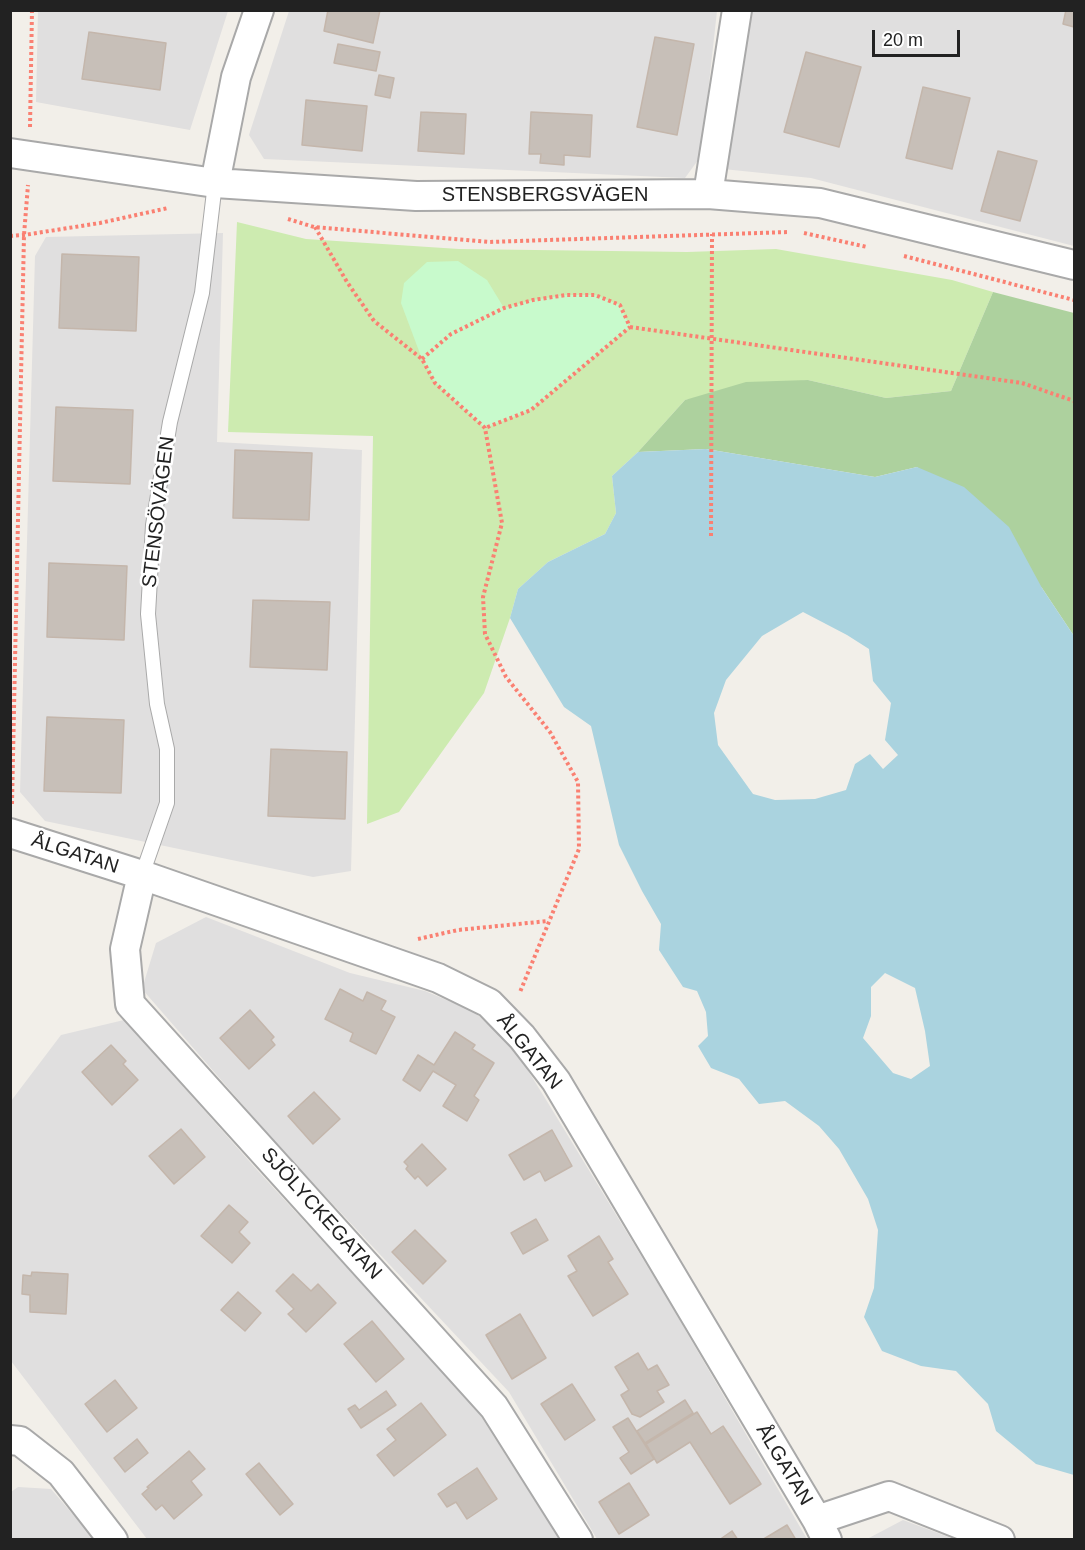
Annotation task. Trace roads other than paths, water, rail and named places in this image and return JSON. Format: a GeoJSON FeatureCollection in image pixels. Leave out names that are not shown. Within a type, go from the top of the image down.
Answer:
{"type":"FeatureCollection","features":[{"type":"Feature","properties":{"kind":"street"},"geometry":{"type":"LineString","coordinates":[[214,194],[236,77],[259,10]]}},
{"type":"Feature","properties":{"kind":"street"},"geometry":{"type":"LineString","coordinates":[[708,194],[737,10]]}},
{"type":"Feature","properties":{"kind":"street","name":"STENSBERGSVÄGEN"},"geometry":{"type":"LineString","coordinates":[[20,154],[214,194],[416,196],[708,194],[820,203],[1074,265]]}},
{"type":"Feature","properties":{"kind":"street","name":"ÅLGATAN"},"geometry":{"type":"LineString","coordinates":[[11,833],[142,875],[449,983],[489,1004],[522,1037],[556,1081],[822,1530]]}},
{"type":"Feature","properties":{"kind":"street","name":"SJÖLYCKEGATAN"},"geometry":{"type":"LineString","coordinates":[[142,875],[124,949],[130,1004],[494,1407],[578,1539]]}},
{"type":"Feature","properties":{"kind":"street"},"geometry":{"type":"LineString","coordinates":[[10,1440],[20,1441],[61,1473],[113,1539]]}},
{"type":"Feature","properties":{"kind":"street"},"geometry":{"type":"LineString","coordinates":[[822,1530],[889,1496],[1000,1539]]}},
{"type":"Feature","properties":{"kind":"lane","name":"STENSÖVÄGEN"},"geometry":{"type":"LineString","coordinates":[[142,875],[167,803],[167,749],[157,704],[148,614],[153,525],[170,422],[202,293],[214,194]]}},
{"type":"Feature","properties":{"kind":"water"},"geometry":{"type":"Polygon","coordinates":[[[706,449],[875,477],[917,467],[964,487],[1009,527],[1042,588],[1074,636],[1074,1475],[1036,1464],[996,1431],[988,1404],[956,1371],[921,1366],[882,1351],[864,1317],[874,1288],[878,1230],[868,1199],[839,1149],[819,1126],[785,1101],[759,1104],[739,1079],[711,1068],[698,1046],[708,1036],[706,1012],[697,991],[683,987],[659,950],[661,924],[619,845],[591,726],[564,707],[510,618],[518,589],[548,562],[605,534],[616,513],[612,476],[638,452],[706,449]],[[803,612],[762,636],[726,680],[714,713],[718,745],[753,794],[775,800],[815,799],[846,790],[855,764],[870,754],[883,769],[898,755],[885,740],[891,703],[873,681],[869,649],[803,612]],[[885,973],[871,987],[871,1016],[863,1038],[893,1073],[911,1079],[930,1066],[915,988],[885,973]]]}}]}
